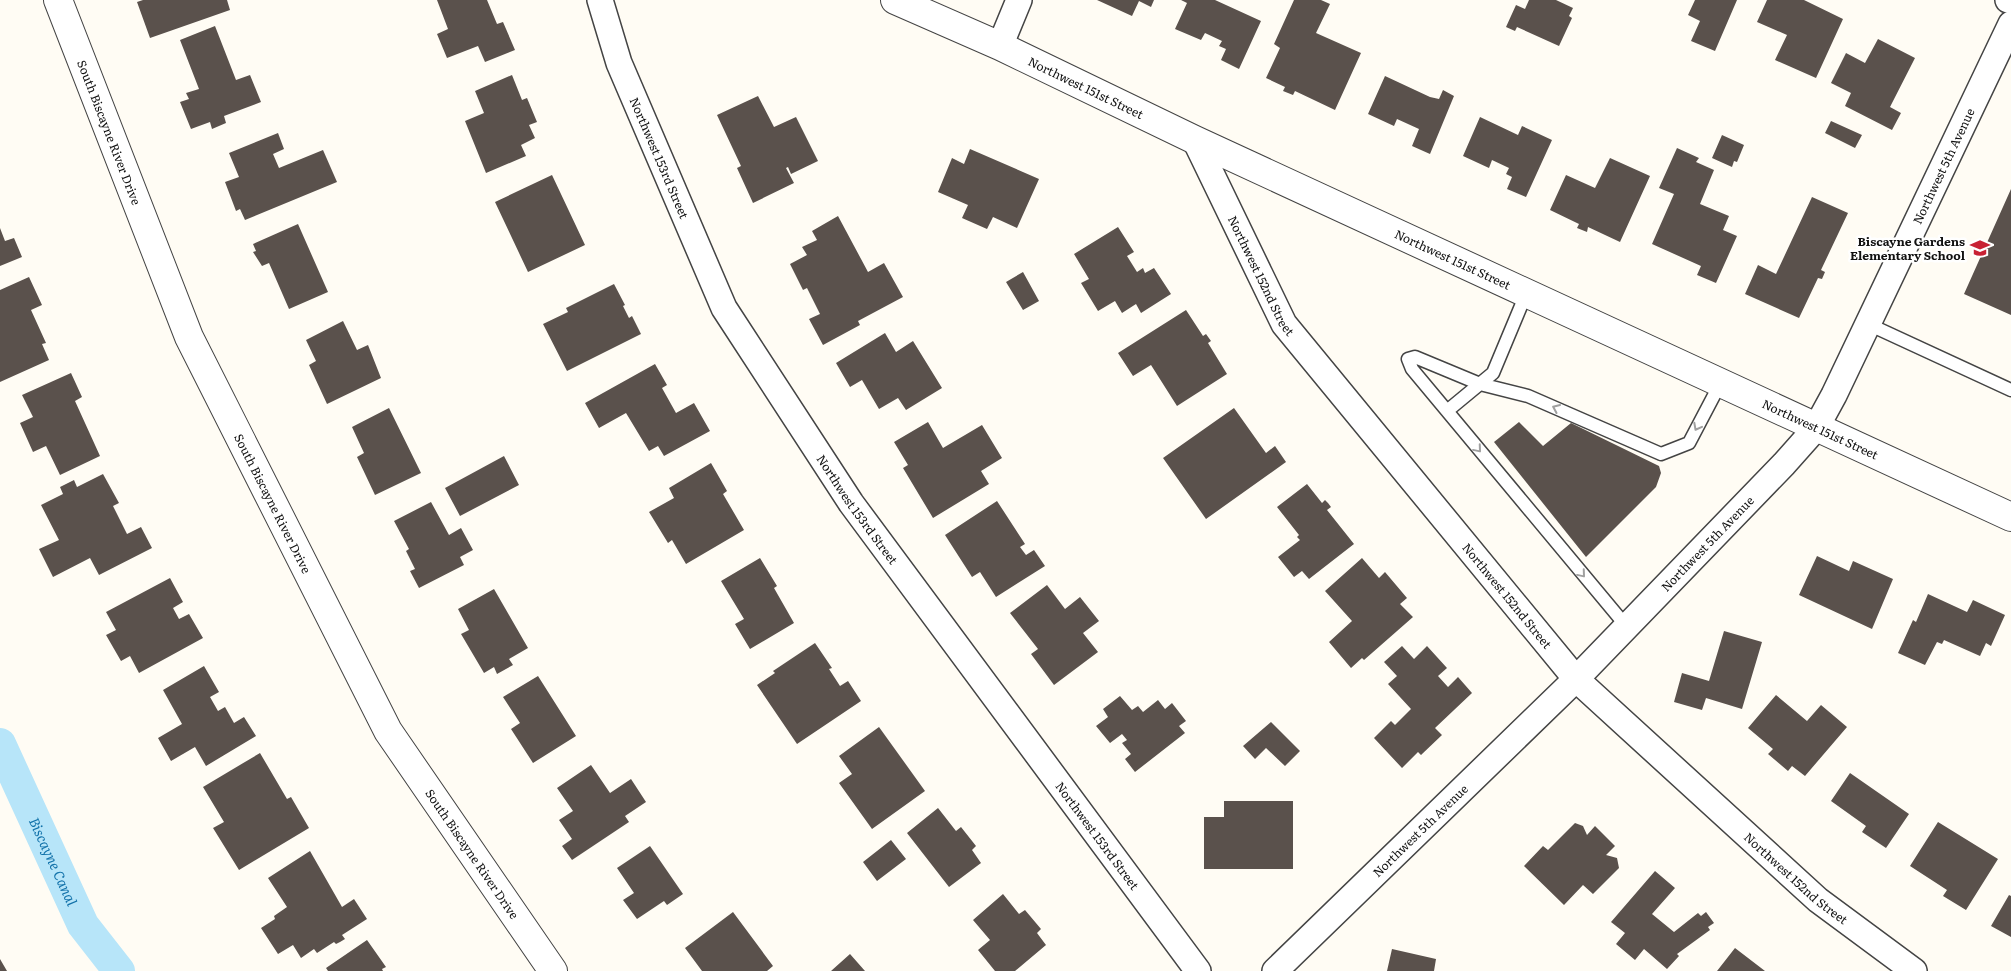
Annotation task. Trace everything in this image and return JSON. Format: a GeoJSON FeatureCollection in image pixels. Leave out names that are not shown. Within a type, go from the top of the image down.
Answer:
{"type":"FeatureCollection","features":[{"type":"Feature","properties":{"kind":"street","name":"South Biscayne River Drive"},"geometry":{"type":"LineString","coordinates":[[58,0],[189,337],[388,731],[553,971]]}},
{"type":"Feature","properties":{"kind":"street","name":"Northwest 153rd Street"},"geometry":{"type":"LineString","coordinates":[[600,0],[619,64],[724,308],[851,503],[1198,971]]}},
{"type":"Feature","properties":{"kind":"street","name":"Northwest 151st Street"},"geometry":{"type":"LineString","coordinates":[[895,0],[1000,46],[1195,140],[2011,517]]}},
{"type":"Feature","properties":{"kind":"street"},"geometry":{"type":"LineString","coordinates":[[1000,46],[1019,0]]}},
{"type":"Feature","properties":{"kind":"street","name":"Northwest 5th Avenue"},"geometry":{"type":"LineString","coordinates":[[1275,971],[1576,680],[1784,464],[1816,428],[1834,395],[2011,24]]}},
{"type":"Feature","properties":{"kind":"street","name":"Northwest 152nd Street"},"geometry":{"type":"LineString","coordinates":[[1195,140],[1284,324],[1576,680],[1818,900],[1914,971]]}},
{"type":"Feature","properties":{"kind":"lane"},"geometry":{"type":"LineString","coordinates":[[1447,411],[1493,373],[1526,294]]}},
{"type":"Feature","properties":{"kind":"lane"},"geometry":{"type":"LineString","coordinates":[[1868,324],[2011,390]]}},
{"type":"Feature","properties":{"kind":"lane"},"geometry":{"type":"LineString","coordinates":[[1627,627],[1412,369],[1408,359],[1415,357],[1480,384],[1528,396],[1661,454],[1689,443],[1720,384]]}},
{"type":"Feature","properties":{"kind":"building"},"geometry":{"type":"Polygon","coordinates":[[[143,0],[227,0],[230,10],[150,38],[137,2],[143,0]]]}},
{"type":"Feature","properties":{"kind":"building"},"geometry":{"type":"Polygon","coordinates":[[[437,0],[487,0],[497,24],[503,22],[515,50],[485,62],[478,46],[447,58],[437,34],[448,29],[437,0]]]}},
{"type":"Feature","properties":{"kind":"building"},"geometry":{"type":"Polygon","coordinates":[[[1097,0],[1154,0],[1151,7],[1139,1],[1132,16],[1097,0]]]}},
{"type":"Feature","properties":{"kind":"building"},"geometry":{"type":"Polygon","coordinates":[[[1181,0],[1215,0],[1261,21],[1239,69],[1221,60],[1226,49],[1219,46],[1222,41],[1205,33],[1201,40],[1175,29],[1187,3],[1181,0]]]}},
{"type":"Feature","properties":{"kind":"building"},"geometry":{"type":"Polygon","coordinates":[[[1294,0],[1321,0],[1330,4],[1316,33],[1361,53],[1335,110],[1295,91],[1293,95],[1283,91],[1285,87],[1266,78],[1280,48],[1274,44],[1294,0]]]}},
{"type":"Feature","properties":{"kind":"building"},"geometry":{"type":"Polygon","coordinates":[[[1529,0],[1556,0],[1573,8],[1569,16],[1572,18],[1559,46],[1517,27],[1515,31],[1506,27],[1516,5],[1525,9],[1529,0]]]}},
{"type":"Feature","properties":{"kind":"building"},"geometry":{"type":"Polygon","coordinates":[[[1695,0],[1737,0],[1715,51],[1691,41],[1700,21],[1688,15],[1695,0]]]}},
{"type":"Feature","properties":{"kind":"building"},"geometry":{"type":"Polygon","coordinates":[[[1767,0],[1804,0],[1843,19],[1816,78],[1775,60],[1787,35],[1757,22],[1767,0]]]}},
{"type":"Feature","properties":{"kind":"building"},"geometry":{"type":"Polygon","coordinates":[[[215,26],[236,80],[250,75],[261,102],[224,116],[226,123],[212,129],[210,122],[191,129],[180,102],[189,99],[186,93],[199,89],[180,40],[215,26]]]}},
{"type":"Feature","properties":{"kind":"building"},"geometry":{"type":"Polygon","coordinates":[[[1878,39],[1915,58],[1890,107],[1901,113],[1892,130],[1845,106],[1851,93],[1831,83],[1846,53],[1865,63],[1878,39]]]}},
{"type":"Feature","properties":{"kind":"building"},"geometry":{"type":"Polygon","coordinates":[[[512,75],[522,100],[527,98],[537,122],[529,125],[535,138],[521,145],[526,156],[486,173],[465,121],[484,113],[475,91],[512,75]]]}},
{"type":"Feature","properties":{"kind":"building"},"geometry":{"type":"Polygon","coordinates":[[[1385,76],[1430,97],[1439,99],[1443,90],[1454,96],[1430,154],[1412,146],[1419,129],[1397,119],[1394,126],[1368,114],[1385,76]]]}},
{"type":"Feature","properties":{"kind":"building"},"geometry":{"type":"Polygon","coordinates":[[[758,96],[774,127],[796,117],[818,161],[791,174],[788,167],[786,168],[794,183],[753,203],[737,168],[741,166],[717,115],[758,96]]]}},
{"type":"Feature","properties":{"kind":"building"},"geometry":{"type":"Polygon","coordinates":[[[1480,117],[1518,135],[1522,126],[1552,140],[1526,197],[1507,189],[1512,177],[1506,174],[1509,168],[1492,160],[1489,168],[1463,156],[1480,117]]]}},
{"type":"Feature","properties":{"kind":"building"},"geometry":{"type":"Polygon","coordinates":[[[1831,121],[1862,135],[1855,148],[1825,133],[1831,121]]]}},
{"type":"Feature","properties":{"kind":"building"},"geometry":{"type":"Polygon","coordinates":[[[278,133],[284,149],[273,154],[279,168],[323,150],[337,182],[245,220],[240,209],[236,211],[225,182],[239,177],[229,153],[278,133]]]}},
{"type":"Feature","properties":{"kind":"building"},"geometry":{"type":"Polygon","coordinates":[[[1722,135],[1744,145],[1737,162],[1734,161],[1732,167],[1712,158],[1722,135]]]}},
{"type":"Feature","properties":{"kind":"building"},"geometry":{"type":"Polygon","coordinates":[[[1677,148],[1699,158],[1696,162],[1714,170],[1700,204],[1729,216],[1723,230],[1737,236],[1716,283],[1697,275],[1701,266],[1652,244],[1674,194],[1659,188],[1677,148]]]}},
{"type":"Feature","properties":{"kind":"building"},"geometry":{"type":"Polygon","coordinates":[[[970,149],[1039,179],[1017,228],[993,217],[987,229],[962,218],[968,205],[938,192],[952,158],[964,164],[970,149]]]}},
{"type":"Feature","properties":{"kind":"building"},"geometry":{"type":"Polygon","coordinates":[[[1610,158],[1650,176],[1620,242],[1588,227],[1587,232],[1577,228],[1579,224],[1550,210],[1566,175],[1595,188],[1610,158]]]}},
{"type":"Feature","properties":{"kind":"building"},"geometry":{"type":"Polygon","coordinates":[[[552,175],[585,245],[528,272],[495,202],[552,175]]]}},
{"type":"Feature","properties":{"kind":"building"},"geometry":{"type":"Polygon","coordinates":[[[2011,189],[2011,315],[1964,294],[2011,189]]]}},
{"type":"Feature","properties":{"kind":"building"},"geometry":{"type":"Polygon","coordinates":[[[1812,197],[1848,213],[1821,270],[1825,272],[1822,279],[1818,278],[1799,318],[1745,294],[1758,265],[1776,274],[1812,197]]]}},
{"type":"Feature","properties":{"kind":"building"},"geometry":{"type":"Polygon","coordinates":[[[838,216],[868,272],[884,263],[903,297],[858,321],[860,325],[823,345],[809,319],[820,314],[807,288],[803,290],[790,264],[807,255],[802,247],[817,240],[812,231],[838,216]]]}},
{"type":"Feature","properties":{"kind":"building"},"geometry":{"type":"Polygon","coordinates":[[[298,224],[328,292],[289,309],[269,263],[262,266],[253,252],[256,251],[253,244],[298,224]]]}},
{"type":"Feature","properties":{"kind":"building"},"geometry":{"type":"Polygon","coordinates":[[[1118,227],[1134,252],[1127,256],[1137,272],[1143,268],[1145,273],[1154,268],[1171,294],[1141,313],[1136,304],[1122,313],[1115,301],[1098,311],[1081,283],[1089,279],[1074,254],[1118,227]]]}},
{"type":"Feature","properties":{"kind":"building"},"geometry":{"type":"Polygon","coordinates":[[[0,228],[5,241],[14,238],[22,257],[0,266],[0,228]]]}},
{"type":"Feature","properties":{"kind":"building"},"geometry":{"type":"Polygon","coordinates":[[[1023,272],[1039,301],[1023,310],[1006,282],[1023,272]]]}},
{"type":"Feature","properties":{"kind":"building"},"geometry":{"type":"Polygon","coordinates":[[[29,277],[42,305],[31,310],[46,343],[42,344],[49,360],[0,382],[0,290],[29,277]]]}},
{"type":"Feature","properties":{"kind":"building"},"geometry":{"type":"Polygon","coordinates":[[[614,284],[625,305],[623,306],[629,318],[632,316],[641,334],[567,371],[543,324],[568,312],[566,308],[614,284]]]}},
{"type":"Feature","properties":{"kind":"building"},"geometry":{"type":"Polygon","coordinates":[[[1186,310],[1203,336],[1206,334],[1211,341],[1208,343],[1227,374],[1177,406],[1151,365],[1133,376],[1118,353],[1186,310]]]}},
{"type":"Feature","properties":{"kind":"building"},"geometry":{"type":"Polygon","coordinates":[[[343,321],[357,350],[368,345],[381,378],[327,404],[309,365],[316,361],[306,340],[343,321]]]}},
{"type":"Feature","properties":{"kind":"building"},"geometry":{"type":"Polygon","coordinates":[[[885,333],[896,352],[913,341],[942,388],[906,410],[898,398],[879,409],[862,380],[850,387],[836,363],[885,333]]]}},
{"type":"Feature","properties":{"kind":"building"},"geometry":{"type":"Polygon","coordinates":[[[655,364],[667,385],[662,388],[676,413],[694,403],[710,431],[664,456],[658,446],[649,451],[626,413],[599,428],[585,403],[655,364]]]}},
{"type":"Feature","properties":{"kind":"building"},"geometry":{"type":"Polygon","coordinates":[[[71,373],[82,397],[75,401],[100,456],[60,475],[46,446],[33,452],[20,423],[33,417],[22,395],[71,373]]]}},
{"type":"Feature","properties":{"kind":"building"},"geometry":{"type":"Polygon","coordinates":[[[389,408],[421,473],[375,495],[357,457],[364,453],[352,427],[389,408]]]}},
{"type":"Feature","properties":{"kind":"building"},"geometry":{"type":"Polygon","coordinates":[[[1234,408],[1266,453],[1275,446],[1286,462],[1206,519],[1163,458],[1234,408]]]}},
{"type":"Feature","properties":{"kind":"building"},"geometry":{"type":"Polygon","coordinates":[[[928,422],[943,448],[982,425],[1002,458],[981,471],[989,484],[933,518],[903,468],[908,465],[894,442],[928,422]]]}},
{"type":"Feature","properties":{"kind":"building"},"geometry":{"type":"Polygon","coordinates":[[[1519,422],[1543,446],[1571,423],[1659,466],[1661,473],[1656,487],[1586,557],[1494,442],[1519,422]]]}},
{"type":"Feature","properties":{"kind":"building"},"geometry":{"type":"Polygon","coordinates":[[[504,456],[519,485],[460,516],[445,488],[504,456]]]}},
{"type":"Feature","properties":{"kind":"building"},"geometry":{"type":"Polygon","coordinates":[[[711,463],[727,491],[723,494],[744,530],[686,564],[672,540],[668,543],[649,512],[674,498],[669,488],[711,463]]]}},
{"type":"Feature","properties":{"kind":"building"},"geometry":{"type":"Polygon","coordinates":[[[103,474],[119,503],[113,506],[127,534],[141,527],[152,548],[99,575],[90,558],[53,577],[39,549],[59,540],[41,505],[63,494],[60,487],[74,480],[77,487],[103,474]]]}},
{"type":"Feature","properties":{"kind":"building"},"geometry":{"type":"Polygon","coordinates":[[[1307,484],[1322,503],[1325,500],[1328,503],[1331,507],[1327,510],[1354,544],[1309,579],[1302,571],[1294,577],[1278,557],[1300,540],[1297,537],[1299,535],[1277,507],[1307,484]]]}},
{"type":"Feature","properties":{"kind":"building"},"geometry":{"type":"Polygon","coordinates":[[[997,501],[1025,544],[1020,547],[1026,555],[1034,550],[1045,566],[996,597],[980,572],[972,577],[945,535],[997,501]]]}},
{"type":"Feature","properties":{"kind":"building"},"geometry":{"type":"Polygon","coordinates":[[[431,502],[449,535],[461,528],[473,550],[460,557],[464,565],[419,588],[410,571],[415,569],[406,551],[409,549],[394,521],[431,502]]]}},
{"type":"Feature","properties":{"kind":"building"},"geometry":{"type":"Polygon","coordinates":[[[1817,556],[1849,571],[1853,561],[1893,579],[1872,629],[1799,595],[1817,556]]]}},
{"type":"Feature","properties":{"kind":"building"},"geometry":{"type":"Polygon","coordinates":[[[760,558],[777,586],[774,588],[794,623],[750,649],[735,624],[744,619],[721,581],[760,558]]]}},
{"type":"Feature","properties":{"kind":"building"},"geometry":{"type":"Polygon","coordinates":[[[1362,558],[1379,578],[1385,572],[1407,598],[1400,604],[1413,617],[1364,660],[1362,658],[1351,668],[1329,642],[1352,621],[1325,591],[1362,558]]]}},
{"type":"Feature","properties":{"kind":"building"},"geometry":{"type":"Polygon","coordinates":[[[170,578],[183,602],[173,608],[179,619],[189,614],[203,638],[139,673],[130,656],[121,661],[106,635],[116,630],[106,612],[170,578]]]}},
{"type":"Feature","properties":{"kind":"building"},"geometry":{"type":"Polygon","coordinates":[[[1047,585],[1065,609],[1080,597],[1099,621],[1083,633],[1098,652],[1054,685],[1031,654],[1038,649],[1010,613],[1047,585]]]}},
{"type":"Feature","properties":{"kind":"building"},"geometry":{"type":"Polygon","coordinates":[[[494,589],[528,648],[509,659],[513,665],[497,674],[494,667],[484,673],[461,634],[469,630],[458,609],[494,589]]]}},
{"type":"Feature","properties":{"kind":"building"},"geometry":{"type":"Polygon","coordinates":[[[1928,594],[1967,612],[1973,600],[2005,615],[1991,646],[1986,643],[1980,656],[1944,640],[1942,644],[1937,642],[1925,665],[1898,653],[1913,620],[1916,622],[1928,594]]]}},
{"type":"Feature","properties":{"kind":"building"},"geometry":{"type":"Polygon","coordinates":[[[1724,631],[1762,642],[1742,709],[1706,698],[1702,710],[1674,702],[1682,673],[1709,681],[1724,631]]]}},
{"type":"Feature","properties":{"kind":"building"},"geometry":{"type":"Polygon","coordinates":[[[815,643],[832,668],[829,669],[840,686],[848,681],[861,701],[797,744],[757,685],[775,673],[773,671],[815,643]]]}},
{"type":"Feature","properties":{"kind":"building"},"geometry":{"type":"Polygon","coordinates":[[[1402,646],[1414,659],[1427,646],[1447,668],[1438,676],[1448,687],[1458,677],[1472,693],[1435,728],[1442,735],[1421,755],[1418,752],[1402,768],[1374,738],[1391,721],[1395,725],[1411,709],[1388,684],[1397,676],[1384,662],[1402,646]]]}},
{"type":"Feature","properties":{"kind":"building"},"geometry":{"type":"Polygon","coordinates":[[[204,666],[219,692],[210,697],[218,711],[225,707],[234,723],[244,717],[256,736],[206,766],[195,747],[171,761],[158,738],[182,724],[163,690],[204,666]]]}},
{"type":"Feature","properties":{"kind":"building"},"geometry":{"type":"Polygon","coordinates":[[[538,676],[576,736],[533,763],[511,729],[520,723],[503,697],[538,676]]]}},
{"type":"Feature","properties":{"kind":"building"},"geometry":{"type":"Polygon","coordinates":[[[1776,695],[1807,721],[1821,705],[1847,727],[1805,776],[1792,766],[1788,771],[1768,754],[1773,749],[1748,728],[1776,695]]]}},
{"type":"Feature","properties":{"kind":"building"},"geometry":{"type":"Polygon","coordinates":[[[1120,696],[1132,710],[1138,706],[1143,712],[1158,700],[1165,709],[1172,703],[1186,721],[1179,726],[1185,733],[1135,772],[1125,759],[1131,754],[1122,743],[1127,740],[1122,734],[1110,743],[1096,726],[1108,717],[1103,709],[1120,696]]]}},
{"type":"Feature","properties":{"kind":"building"},"geometry":{"type":"Polygon","coordinates":[[[1271,722],[1300,751],[1285,766],[1266,748],[1255,759],[1243,746],[1271,722]]]}},
{"type":"Feature","properties":{"kind":"building"},"geometry":{"type":"Polygon","coordinates":[[[879,727],[925,791],[872,829],[839,783],[852,774],[839,756],[879,727]]]}},
{"type":"Feature","properties":{"kind":"building"},"geometry":{"type":"Polygon","coordinates":[[[260,753],[287,799],[291,797],[309,828],[239,870],[213,828],[224,822],[203,787],[260,753]]]}},
{"type":"Feature","properties":{"kind":"building"},"geometry":{"type":"Polygon","coordinates":[[[591,765],[610,793],[631,779],[646,802],[625,816],[629,822],[572,860],[562,846],[572,839],[559,820],[573,811],[557,788],[591,765]]]}},
{"type":"Feature","properties":{"kind":"building"},"geometry":{"type":"Polygon","coordinates":[[[1850,773],[1909,814],[1886,848],[1862,832],[1866,826],[1831,801],[1850,773]]]}},
{"type":"Feature","properties":{"kind":"building"},"geometry":{"type":"Polygon","coordinates":[[[1224,801],[1293,801],[1293,869],[1204,869],[1204,817],[1224,817],[1224,801]]]}},
{"type":"Feature","properties":{"kind":"building"},"geometry":{"type":"Polygon","coordinates":[[[938,808],[956,831],[961,827],[976,846],[972,850],[981,863],[949,887],[907,833],[938,808]]]}},
{"type":"Feature","properties":{"kind":"building"},"geometry":{"type":"Polygon","coordinates":[[[1938,822],[1998,859],[1966,910],[1943,896],[1947,890],[1910,866],[1938,822]]]}},
{"type":"Feature","properties":{"kind":"building"},"geometry":{"type":"Polygon","coordinates":[[[1575,823],[1583,826],[1587,835],[1595,826],[1615,846],[1606,855],[1617,858],[1619,868],[1593,894],[1583,885],[1564,905],[1524,866],[1543,846],[1548,850],[1575,823]]]}},
{"type":"Feature","properties":{"kind":"building"},"geometry":{"type":"Polygon","coordinates":[[[891,840],[906,859],[877,881],[863,862],[891,840]]]}},
{"type":"Feature","properties":{"kind":"building"},"geometry":{"type":"Polygon","coordinates":[[[650,846],[683,894],[667,905],[664,901],[637,919],[623,900],[634,893],[617,868],[650,846]]]}},
{"type":"Feature","properties":{"kind":"building"},"geometry":{"type":"Polygon","coordinates":[[[310,851],[342,907],[354,899],[367,919],[342,935],[345,939],[336,944],[334,942],[317,953],[314,949],[301,958],[293,945],[278,954],[261,928],[275,919],[274,916],[287,907],[268,878],[310,851]]]}},
{"type":"Feature","properties":{"kind":"building"},"geometry":{"type":"Polygon","coordinates":[[[1655,871],[1675,888],[1652,914],[1674,932],[1698,913],[1701,916],[1706,912],[1714,923],[1708,927],[1710,930],[1677,954],[1679,956],[1667,969],[1644,949],[1635,960],[1616,944],[1625,933],[1611,922],[1655,871]]]}},
{"type":"Feature","properties":{"kind":"building"},"geometry":{"type":"Polygon","coordinates":[[[1003,894],[1019,914],[1025,910],[1041,929],[1037,933],[1046,945],[1015,971],[995,971],[978,950],[990,940],[973,920],[1003,894]]]}},
{"type":"Feature","properties":{"kind":"building"},"geometry":{"type":"Polygon","coordinates":[[[2009,895],[2011,896],[2011,937],[1991,926],[2009,895]]]}},
{"type":"Feature","properties":{"kind":"building"},"geometry":{"type":"Polygon","coordinates":[[[733,912],[773,966],[767,971],[702,971],[685,948],[733,912]]]}},
{"type":"Feature","properties":{"kind":"building"},"geometry":{"type":"Polygon","coordinates":[[[367,940],[386,967],[382,969],[383,971],[328,971],[326,968],[367,940]]]}},
{"type":"Feature","properties":{"kind":"building"},"geometry":{"type":"Polygon","coordinates":[[[1735,948],[1765,971],[1717,971],[1735,948]]]}},
{"type":"Feature","properties":{"kind":"building"},"geometry":{"type":"Polygon","coordinates":[[[1392,949],[1436,959],[1434,971],[1387,971],[1392,949]]]}},
{"type":"Feature","properties":{"kind":"building"},"geometry":{"type":"Polygon","coordinates":[[[850,954],[865,971],[831,971],[850,954]]]}},
{"type":"Feature","properties":{"kind":"building"},"geometry":{"type":"Polygon","coordinates":[[[0,959],[7,971],[0,971],[0,959]]]}},
{"type":"Feature","properties":{"kind":"waterway","name":"Biscayne Canal"},"geometry":{"type":"LineString","coordinates":[[0,744],[83,925],[119,971]]}},
{"type":"Feature","properties":{"kind":"place","name":"Biscayne Gardens Elementary School"},"geometry":{"type":"Point","coordinates":[1980,248]}}]}
